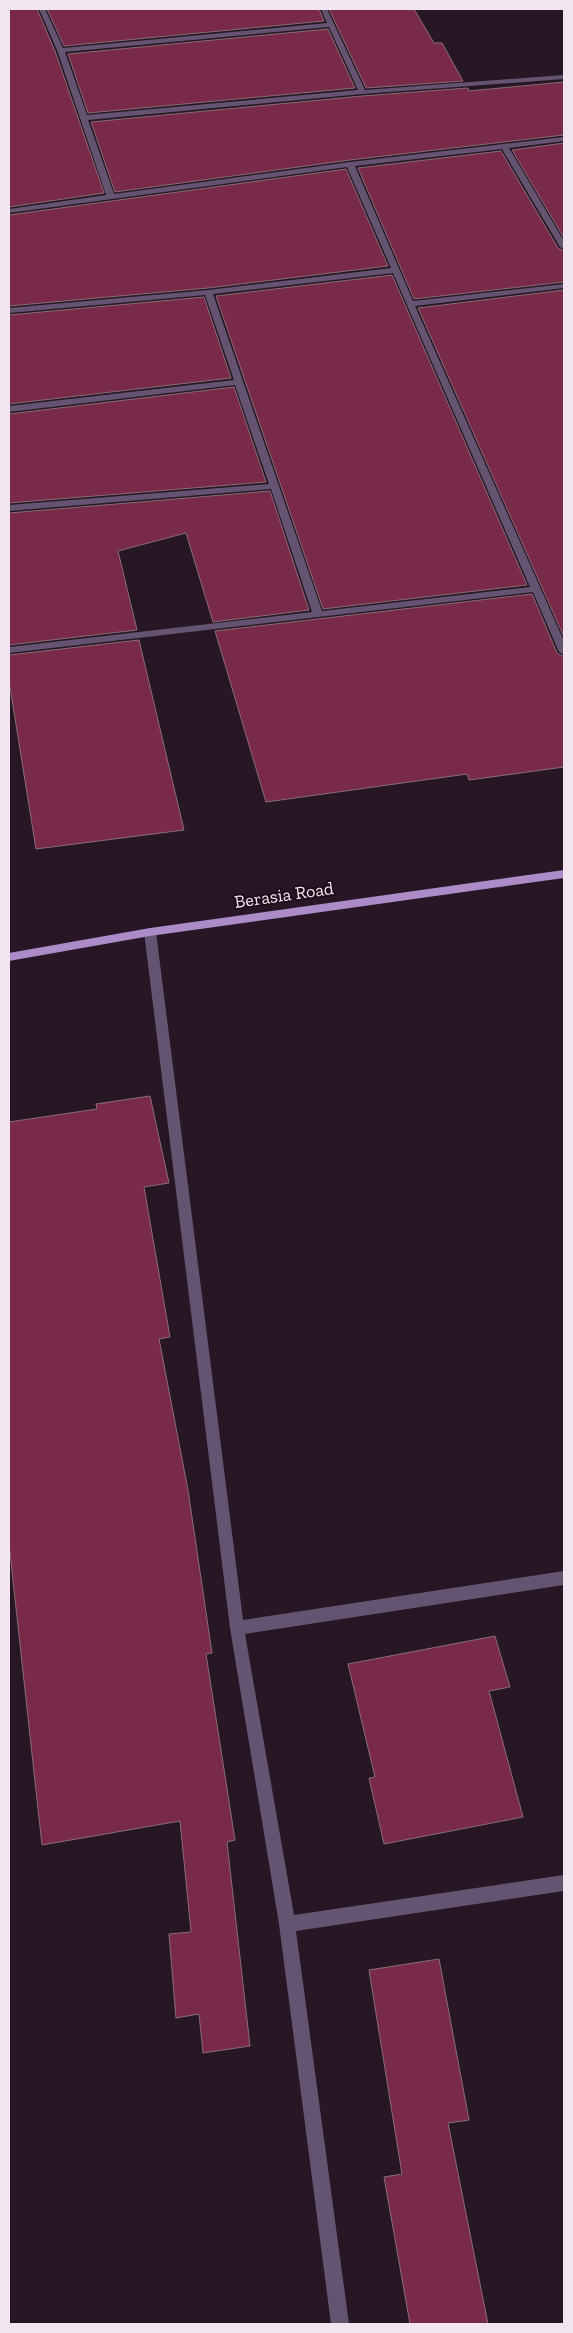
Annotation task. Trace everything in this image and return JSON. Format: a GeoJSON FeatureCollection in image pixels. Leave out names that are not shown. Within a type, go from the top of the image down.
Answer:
{"type":"FeatureCollection","features":[{"type":"Feature","properties":{"kind":"main road","name":"Berasia Road"},"geometry":{"type":"LineString","coordinates":[[9,957],[150,932],[564,874]]}},
{"type":"Feature","properties":{"kind":"street"},"geometry":{"type":"LineString","coordinates":[[42,9],[61,50],[111,197]]}},
{"type":"Feature","properties":{"kind":"street"},"geometry":{"type":"LineString","coordinates":[[324,9],[362,92]]}},
{"type":"Feature","properties":{"kind":"street"},"geometry":{"type":"LineString","coordinates":[[61,50],[331,25]]}},
{"type":"Feature","properties":{"kind":"street"},"geometry":{"type":"LineString","coordinates":[[83,118],[362,92],[564,77]]}},
{"type":"Feature","properties":{"kind":"street"},"geometry":{"type":"LineString","coordinates":[[9,211],[350,164],[564,139]]}},
{"type":"Feature","properties":{"kind":"street"},"geometry":{"type":"LineString","coordinates":[[506,147],[564,247]]}},
{"type":"Feature","properties":{"kind":"street"},"geometry":{"type":"LineString","coordinates":[[350,164],[564,652]]}},
{"type":"Feature","properties":{"kind":"street"},"geometry":{"type":"LineString","coordinates":[[9,310],[208,292],[395,270]]}},
{"type":"Feature","properties":{"kind":"street"},"geometry":{"type":"LineString","coordinates":[[410,304],[564,286]]}},
{"type":"Feature","properties":{"kind":"street"},"geometry":{"type":"LineString","coordinates":[[208,292],[318,614]]}},
{"type":"Feature","properties":{"kind":"street"},"geometry":{"type":"LineString","coordinates":[[9,409],[239,382]]}},
{"type":"Feature","properties":{"kind":"street"},"geometry":{"type":"LineString","coordinates":[[9,508],[274,486]]}},
{"type":"Feature","properties":{"kind":"street"},"geometry":{"type":"LineString","coordinates":[[9,650],[535,589]]}},
{"type":"Feature","properties":{"kind":"street"},"geometry":{"type":"LineString","coordinates":[[150,932],[237,1628],[287,1924],[340,2324]]}},
{"type":"Feature","properties":{"kind":"street"},"geometry":{"type":"LineString","coordinates":[[237,1628],[564,1578]]}},
{"type":"Feature","properties":{"kind":"street"},"geometry":{"type":"LineString","coordinates":[[287,1924],[564,1883]]}},
{"type":"Feature","properties":{"kind":"building"},"geometry":{"type":"Polygon","coordinates":[[[9,9],[37,9],[55,51],[104,193],[9,207],[9,9]]]}},
{"type":"Feature","properties":{"kind":"building"},"geometry":{"type":"Polygon","coordinates":[[[47,9],[319,9],[324,21],[64,46],[47,9]]]}},
{"type":"Feature","properties":{"kind":"building"},"geometry":{"type":"Polygon","coordinates":[[[329,9],[414,9],[434,43],[442,43],[463,81],[366,88],[329,9]]]}},
{"type":"Feature","properties":{"kind":"building"},"geometry":{"type":"Polygon","coordinates":[[[328,29],[355,88],[88,113],[68,54],[328,29]]]}},
{"type":"Feature","properties":{"kind":"building"},"geometry":{"type":"Polygon","coordinates":[[[564,82],[564,135],[350,160],[115,192],[91,122],[362,96],[468,88],[469,91],[564,82]]]}},
{"type":"Feature","properties":{"kind":"building"},"geometry":{"type":"Polygon","coordinates":[[[564,143],[564,238],[512,150],[564,143]]]}},
{"type":"Feature","properties":{"kind":"building"},"geometry":{"type":"Polygon","coordinates":[[[501,151],[558,248],[564,251],[564,282],[414,299],[358,168],[501,151]]]}},
{"type":"Feature","properties":{"kind":"building"},"geometry":{"type":"Polygon","coordinates":[[[346,169],[388,266],[208,288],[9,306],[9,215],[346,169]]]}},
{"type":"Feature","properties":{"kind":"building"},"geometry":{"type":"Polygon","coordinates":[[[392,275],[527,585],[323,609],[216,296],[392,275]]]}},
{"type":"Feature","properties":{"kind":"building"},"geometry":{"type":"Polygon","coordinates":[[[564,290],[564,637],[418,308],[564,290]]]}},
{"type":"Feature","properties":{"kind":"building"},"geometry":{"type":"Polygon","coordinates":[[[204,297],[231,378],[9,404],[9,315],[204,297]]]}},
{"type":"Feature","properties":{"kind":"building"},"geometry":{"type":"Polygon","coordinates":[[[234,387],[266,482],[9,503],[9,414],[234,387]]]}},
{"type":"Feature","properties":{"kind":"building"},"geometry":{"type":"Polygon","coordinates":[[[270,491],[309,610],[213,622],[186,533],[118,551],[137,630],[9,645],[9,513],[270,491]]]}},
{"type":"Feature","properties":{"kind":"building"},"geometry":{"type":"Polygon","coordinates":[[[532,594],[557,653],[564,657],[564,767],[469,780],[467,774],[266,802],[215,631],[532,594]]]}},
{"type":"Feature","properties":{"kind":"building"},"geometry":{"type":"Polygon","coordinates":[[[139,640],[184,830],[36,849],[9,681],[9,655],[139,640]]]}},
{"type":"Feature","properties":{"kind":"building"},"geometry":{"type":"Polygon","coordinates":[[[150,1096],[169,1183],[144,1187],[170,1337],[159,1339],[188,1490],[212,1653],[206,1654],[235,1840],[227,1842],[250,2046],[203,2053],[199,2014],[176,2018],[169,1934],[191,1932],[180,1821],[42,1845],[9,1544],[9,1122],[97,1109],[96,1104],[150,1096]]]}},
{"type":"Feature","properties":{"kind":"building"},"geometry":{"type":"Polygon","coordinates":[[[495,1636],[510,1687],[489,1691],[523,1817],[384,1844],[369,1778],[375,1777],[348,1664],[495,1636]]]}},
{"type":"Feature","properties":{"kind":"building"},"geometry":{"type":"Polygon","coordinates":[[[439,1959],[469,2120],[448,2123],[488,2324],[410,2324],[384,2177],[402,2174],[369,1970],[439,1959]]]}}]}
